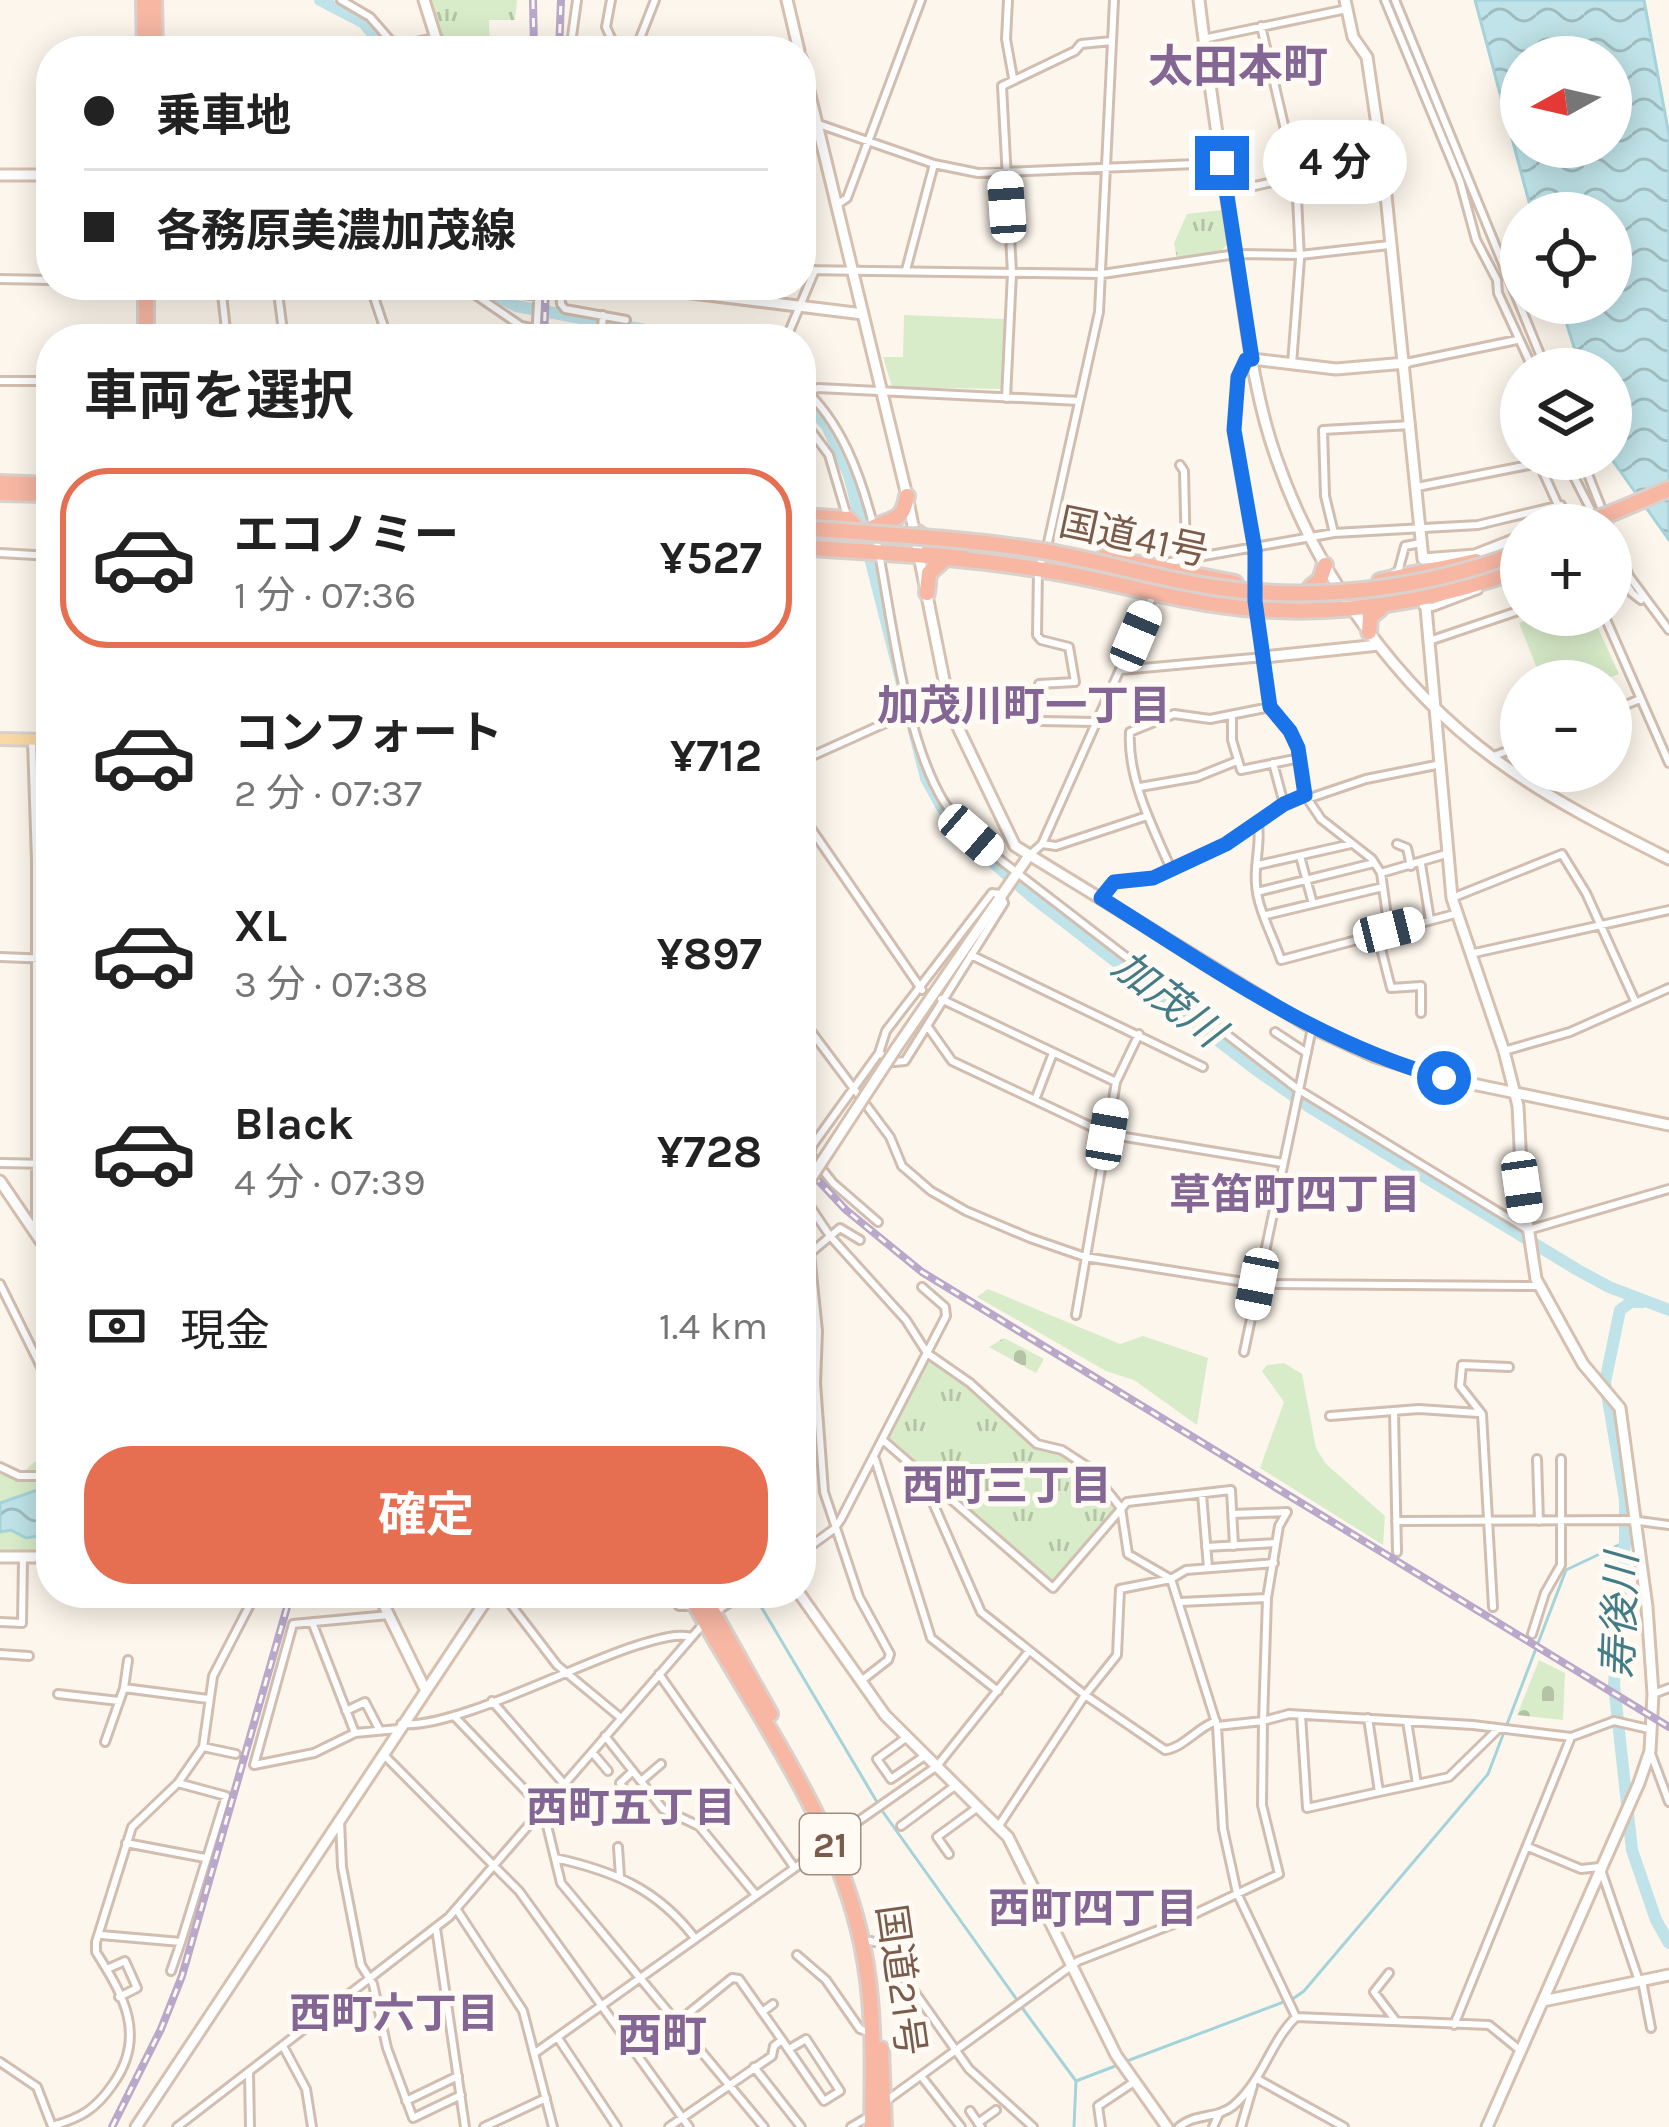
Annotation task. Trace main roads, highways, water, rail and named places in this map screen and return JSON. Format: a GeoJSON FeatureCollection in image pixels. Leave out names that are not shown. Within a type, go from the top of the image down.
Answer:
{"type":"FeatureCollection","features":[{"type":"Feature","properties":{"kind":"highway"},"geometry":{"type":"LineString","coordinates":[[144,0],[145,36]]}},
{"type":"Feature","properties":{"kind":"highway"},"geometry":{"type":"LineString","coordinates":[[154,0],[155,36]]}},
{"type":"Feature","properties":{"kind":"highway"},"geometry":{"type":"LineString","coordinates":[[0,483],[36,484]]}},
{"type":"Feature","properties":{"kind":"highway"},"geometry":{"type":"LineString","coordinates":[[1632,509],[1669,489]]}},
{"type":"Feature","properties":{"kind":"highway"},"geometry":{"type":"LineString","coordinates":[[0,493],[36,494]]}},
{"type":"Feature","properties":{"kind":"highway"},"geometry":{"type":"LineString","coordinates":[[858,525],[898,519],[907,496]]}},
{"type":"Feature","properties":{"kind":"highway"},"geometry":{"type":"LineString","coordinates":[[1632,513],[1669,499]]}},
{"type":"Feature","properties":{"kind":"highway"},"geometry":{"type":"LineString","coordinates":[[816,525],[915,530],[1047,547],[1279,587],[1363,584],[1500,556]]}},
{"type":"Feature","properties":{"kind":"highway"},"geometry":{"type":"LineString","coordinates":[[858,525],[912,542],[920,554]]}},
{"type":"Feature","properties":{"kind":"highway","name":"国道41号"},"geometry":{"type":"LineString","coordinates":[[816,526],[1006,545],[1205,586],[1280,593],[1400,585],[1500,558]]}},
{"type":"Feature","properties":{"kind":"highway"},"geometry":{"type":"LineString","coordinates":[[915,530],[931,545],[1001,564]]}},
{"type":"Feature","properties":{"kind":"highway"},"geometry":{"type":"LineString","coordinates":[[816,551],[920,554],[1038,568],[1256,609],[1426,603],[1500,578]]}},
{"type":"Feature","properties":{"kind":"highway"},"geometry":{"type":"LineString","coordinates":[[927,593],[929,573],[947,557]]}},
{"type":"Feature","properties":{"kind":"highway"},"geometry":{"type":"LineString","coordinates":[[1311,587],[1321,580],[1325,565]]}},
{"type":"Feature","properties":{"kind":"highway"},"geometry":{"type":"LineString","coordinates":[[1279,587],[1352,609]]}},
{"type":"Feature","properties":{"kind":"highway"},"geometry":{"type":"LineString","coordinates":[[1340,587],[1426,603]]}},
{"type":"Feature","properties":{"kind":"highway"},"geometry":{"type":"LineString","coordinates":[[1374,638],[1370,616],[1384,608]]}},
{"type":"Feature","properties":{"kind":"highway","name":"国道21号"},"geometry":{"type":"LineString","coordinates":[[693,1608],[751,1667],[757,1691],[833,1840],[870,1941],[882,2102],[876,2123]]}},
{"type":"Feature","properties":{"kind":"highway"},"geometry":{"type":"LineString","coordinates":[[706,1608],[706,1622]]}},
{"type":"Feature","properties":{"kind":"highway","name":"国道21号"},"geometry":{"type":"LineString","coordinates":[[706,1622],[833,1840],[862,1942],[876,2123]]}},
{"type":"Feature","properties":{"kind":"main road"},"geometry":{"type":"LineString","coordinates":[[0,739],[36,740]]}},
{"type":"Feature","properties":{"kind":"water"},"geometry":{"type":"Polygon","coordinates":[[[1475,0],[1644,0],[1669,135],[1669,540],[1627,480],[1632,480],[1632,348],[1574,348],[1567,324],[1632,324],[1632,192],[1526,192],[1520,168],[1632,168],[1632,36],[1500,36],[1500,93],[1475,0]]]}},
{"type":"Feature","properties":{"kind":"water"},"geometry":{"type":"Polygon","coordinates":[[[36,1490],[36,1536],[0,1532],[0,1503],[36,1490]]]}},
{"type":"Feature","properties":{"kind":"waterway","name":"加茂川"},"geometry":{"type":"LineString","coordinates":[[320,0],[364,23],[374,36]]}},
{"type":"Feature","properties":{"kind":"waterway","name":"加茂川"},"geometry":{"type":"LineString","coordinates":[[505,300],[613,324]]}},
{"type":"Feature","properties":{"kind":"waterway","name":"加茂川"},"geometry":{"type":"LineString","coordinates":[[816,414],[827,426],[849,475],[926,778],[970,842],[1031,896],[1308,1106],[1576,1269],[1669,1310]]}},
{"type":"Feature","properties":{"kind":"waterway","name":"寿後川"},"geometry":{"type":"LineString","coordinates":[[1643,1302],[1631,1302],[1620,1310],[1605,1382],[1625,1500],[1614,1685],[1632,1850],[1669,1943]]}},
{"type":"Feature","properties":{"kind":"waterway"},"geometry":{"type":"LineString","coordinates":[[1127,2061],[1304,1991],[1488,1774],[1566,1570],[1625,1542]]}},
{"type":"Feature","properties":{"kind":"waterway"},"geometry":{"type":"LineString","coordinates":[[762,1608],[877,1802]]}},
{"type":"Feature","properties":{"kind":"waterway"},"geometry":{"type":"LineString","coordinates":[[883,1812],[1017,2000]]}},
{"type":"Feature","properties":{"kind":"waterway"},"geometry":{"type":"LineString","coordinates":[[1023,2009],[1076,2081],[1074,2127]]}},
{"type":"Feature","properties":{"kind":"waterway"},"geometry":{"type":"LineString","coordinates":[[1076,2081],[1118,2065]]}},
{"type":"Feature","properties":{"kind":"railway"},"geometry":{"type":"LineString","coordinates":[[533,0],[534,36]]}},
{"type":"Feature","properties":{"kind":"railway"},"geometry":{"type":"LineString","coordinates":[[560,36],[561,0]]}},
{"type":"Feature","properties":{"kind":"railway"},"geometry":{"type":"LineString","coordinates":[[545,300],[545,324]]}},
{"type":"Feature","properties":{"kind":"railway"},"geometry":{"type":"LineString","coordinates":[[816,1178],[846,1210],[922,1272],[1669,1727]]}},
{"type":"Feature","properties":{"kind":"railway"},"geometry":{"type":"LineString","coordinates":[[112,2127],[182,1976],[287,1608]]}},
{"type":"Feature","properties":{"kind":"district","name":"太田本町"},"geometry":{"type":"Point","coordinates":[1238,66]}},
{"type":"Feature","properties":{"kind":"district","name":"加茂川町一丁目"},"geometry":{"type":"Point","coordinates":[1024,705]}},
{"type":"Feature","properties":{"kind":"district","name":"草笛町四丁目"},"geometry":{"type":"Point","coordinates":[1295,1194]}},
{"type":"Feature","properties":{"kind":"district","name":"西町三丁目"},"geometry":{"type":"Point","coordinates":[1007,1485]}},
{"type":"Feature","properties":{"kind":"district","name":"西町五丁目"},"geometry":{"type":"Point","coordinates":[631,1807]}},
{"type":"Feature","properties":{"kind":"district","name":"西町四丁目"},"geometry":{"type":"Point","coordinates":[1093,1908]}},
{"type":"Feature","properties":{"kind":"district","name":"西町六丁目"},"geometry":{"type":"Point","coordinates":[394,2013]}},
{"type":"Feature","properties":{"kind":"district","name":"西町"},"geometry":{"type":"Point","coordinates":[662,2035]}}]}
